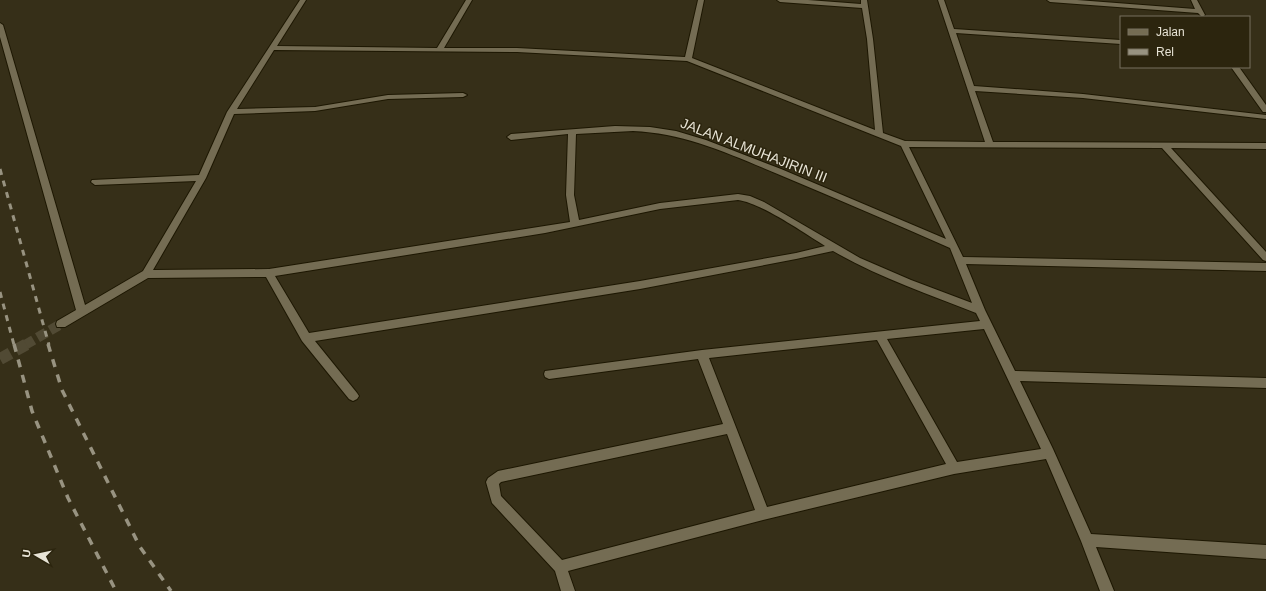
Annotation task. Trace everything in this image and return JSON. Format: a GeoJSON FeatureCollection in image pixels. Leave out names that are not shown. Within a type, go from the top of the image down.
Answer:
{"type":"FeatureCollection","features":[{"type":"Feature","properties":{"kind":"street"},"geometry":{"type":"LineString","coordinates":[[61,324],[146,274],[202,178],[231,112],[302,0]]}},
{"type":"Feature","properties":{"kind":"street"},"geometry":{"type":"LineString","coordinates":[[438,50],[469,0]]}},
{"type":"Feature","properties":{"kind":"street"},"geometry":{"type":"LineString","coordinates":[[688,58],[702,0]]}},
{"type":"Feature","properties":{"kind":"street"},"geometry":{"type":"LineString","coordinates":[[780,0],[865,3],[879,134]]}},
{"type":"Feature","properties":{"kind":"street"},"geometry":{"type":"LineString","coordinates":[[941,0],[990,145]]}},
{"type":"Feature","properties":{"kind":"street"},"geometry":{"type":"LineString","coordinates":[[1050,0],[1202,14]]}},
{"type":"Feature","properties":{"kind":"street"},"geometry":{"type":"LineString","coordinates":[[1194,0],[1202,14]]}},
{"type":"Feature","properties":{"kind":"street"},"geometry":{"type":"LineString","coordinates":[[0,25],[82,312]]}},
{"type":"Feature","properties":{"kind":"street"},"geometry":{"type":"LineString","coordinates":[[952,31],[1120,42]]}},
{"type":"Feature","properties":{"kind":"street"},"geometry":{"type":"LineString","coordinates":[[271,48],[517,50],[688,58],[904,144],[1266,146]]}},
{"type":"Feature","properties":{"kind":"street"},"geometry":{"type":"LineString","coordinates":[[1236,68],[1266,110]]}},
{"type":"Feature","properties":{"kind":"street"},"geometry":{"type":"LineString","coordinates":[[971,88],[1083,96],[1266,117]]}},
{"type":"Feature","properties":{"kind":"street"},"geometry":{"type":"LineString","coordinates":[[231,112],[316,108],[388,97],[464,95]]}},
{"type":"Feature","properties":{"kind":"street","name":"JALAN ALMUHAJIRIN III"},"geometry":{"type":"LineString","coordinates":[[511,138],[611,129],[650,129],[679,135],[784,174],[954,246]]}},
{"type":"Feature","properties":{"kind":"street"},"geometry":{"type":"LineString","coordinates":[[572,132],[570,195],[575,224]]}},
{"type":"Feature","properties":{"kind":"street"},"geometry":{"type":"LineString","coordinates":[[904,144],[954,246],[980,310],[1049,453],[1087,540],[1106,591]]}},
{"type":"Feature","properties":{"kind":"street"},"geometry":{"type":"LineString","coordinates":[[1164,145],[1266,258]]}},
{"type":"Feature","properties":{"kind":"street"},"geometry":{"type":"LineString","coordinates":[[95,182],[202,178]]}},
{"type":"Feature","properties":{"kind":"street"},"geometry":{"type":"LineString","coordinates":[[146,274],[269,273],[545,230],[660,206],[738,197],[747,198],[761,204],[857,260],[908,283],[980,310]]}},
{"type":"Feature","properties":{"kind":"street"},"geometry":{"type":"LineString","coordinates":[[306,338],[648,284],[796,256],[834,247]]}},
{"type":"Feature","properties":{"kind":"street"},"geometry":{"type":"LineString","coordinates":[[959,260],[1266,267]]}},
{"type":"Feature","properties":{"kind":"street"},"geometry":{"type":"LineString","coordinates":[[269,273],[306,338],[353,396]]}},
{"type":"Feature","properties":{"kind":"street"},"geometry":{"type":"LineString","coordinates":[[549,374],[702,354],[988,324]]}},
{"type":"Feature","properties":{"kind":"street"},"geometry":{"type":"LineString","coordinates":[[880,336],[954,468]]}},
{"type":"Feature","properties":{"kind":"street"},"geometry":{"type":"LineString","coordinates":[[702,354],[763,514]]}},
{"type":"Feature","properties":{"kind":"street"},"geometry":{"type":"LineString","coordinates":[[1013,376],[1266,384]]}},
{"type":"Feature","properties":{"kind":"street"},"geometry":{"type":"LineString","coordinates":[[568,591],[560,567],[496,499],[492,482],[498,477],[730,428]]}},
{"type":"Feature","properties":{"kind":"street"},"geometry":{"type":"LineString","coordinates":[[560,567],[763,514],[954,468],[1049,453]]}},
{"type":"Feature","properties":{"kind":"street"},"geometry":{"type":"LineString","coordinates":[[1087,540],[1266,552]]}},
{"type":"Feature","properties":{"kind":"tunnel"},"geometry":{"type":"LineString","coordinates":[[25,345],[61,324]]}},
{"type":"Feature","properties":{"kind":"tunnel"},"geometry":{"type":"LineString","coordinates":[[0,359],[27,344]]}},
{"type":"Feature","properties":{"kind":"railway"},"geometry":{"type":"LineString","coordinates":[[0,169],[49,345]]}},
{"type":"Feature","properties":{"kind":"railway"},"geometry":{"type":"LineString","coordinates":[[0,292],[14,345]]}},
{"type":"Feature","properties":{"kind":"railway"},"geometry":{"type":"LineString","coordinates":[[14,344],[32,411],[68,498],[116,591]]}},
{"type":"Feature","properties":{"kind":"railway"},"geometry":{"type":"LineString","coordinates":[[48,344],[62,390],[140,547],[171,591]]}}]}
